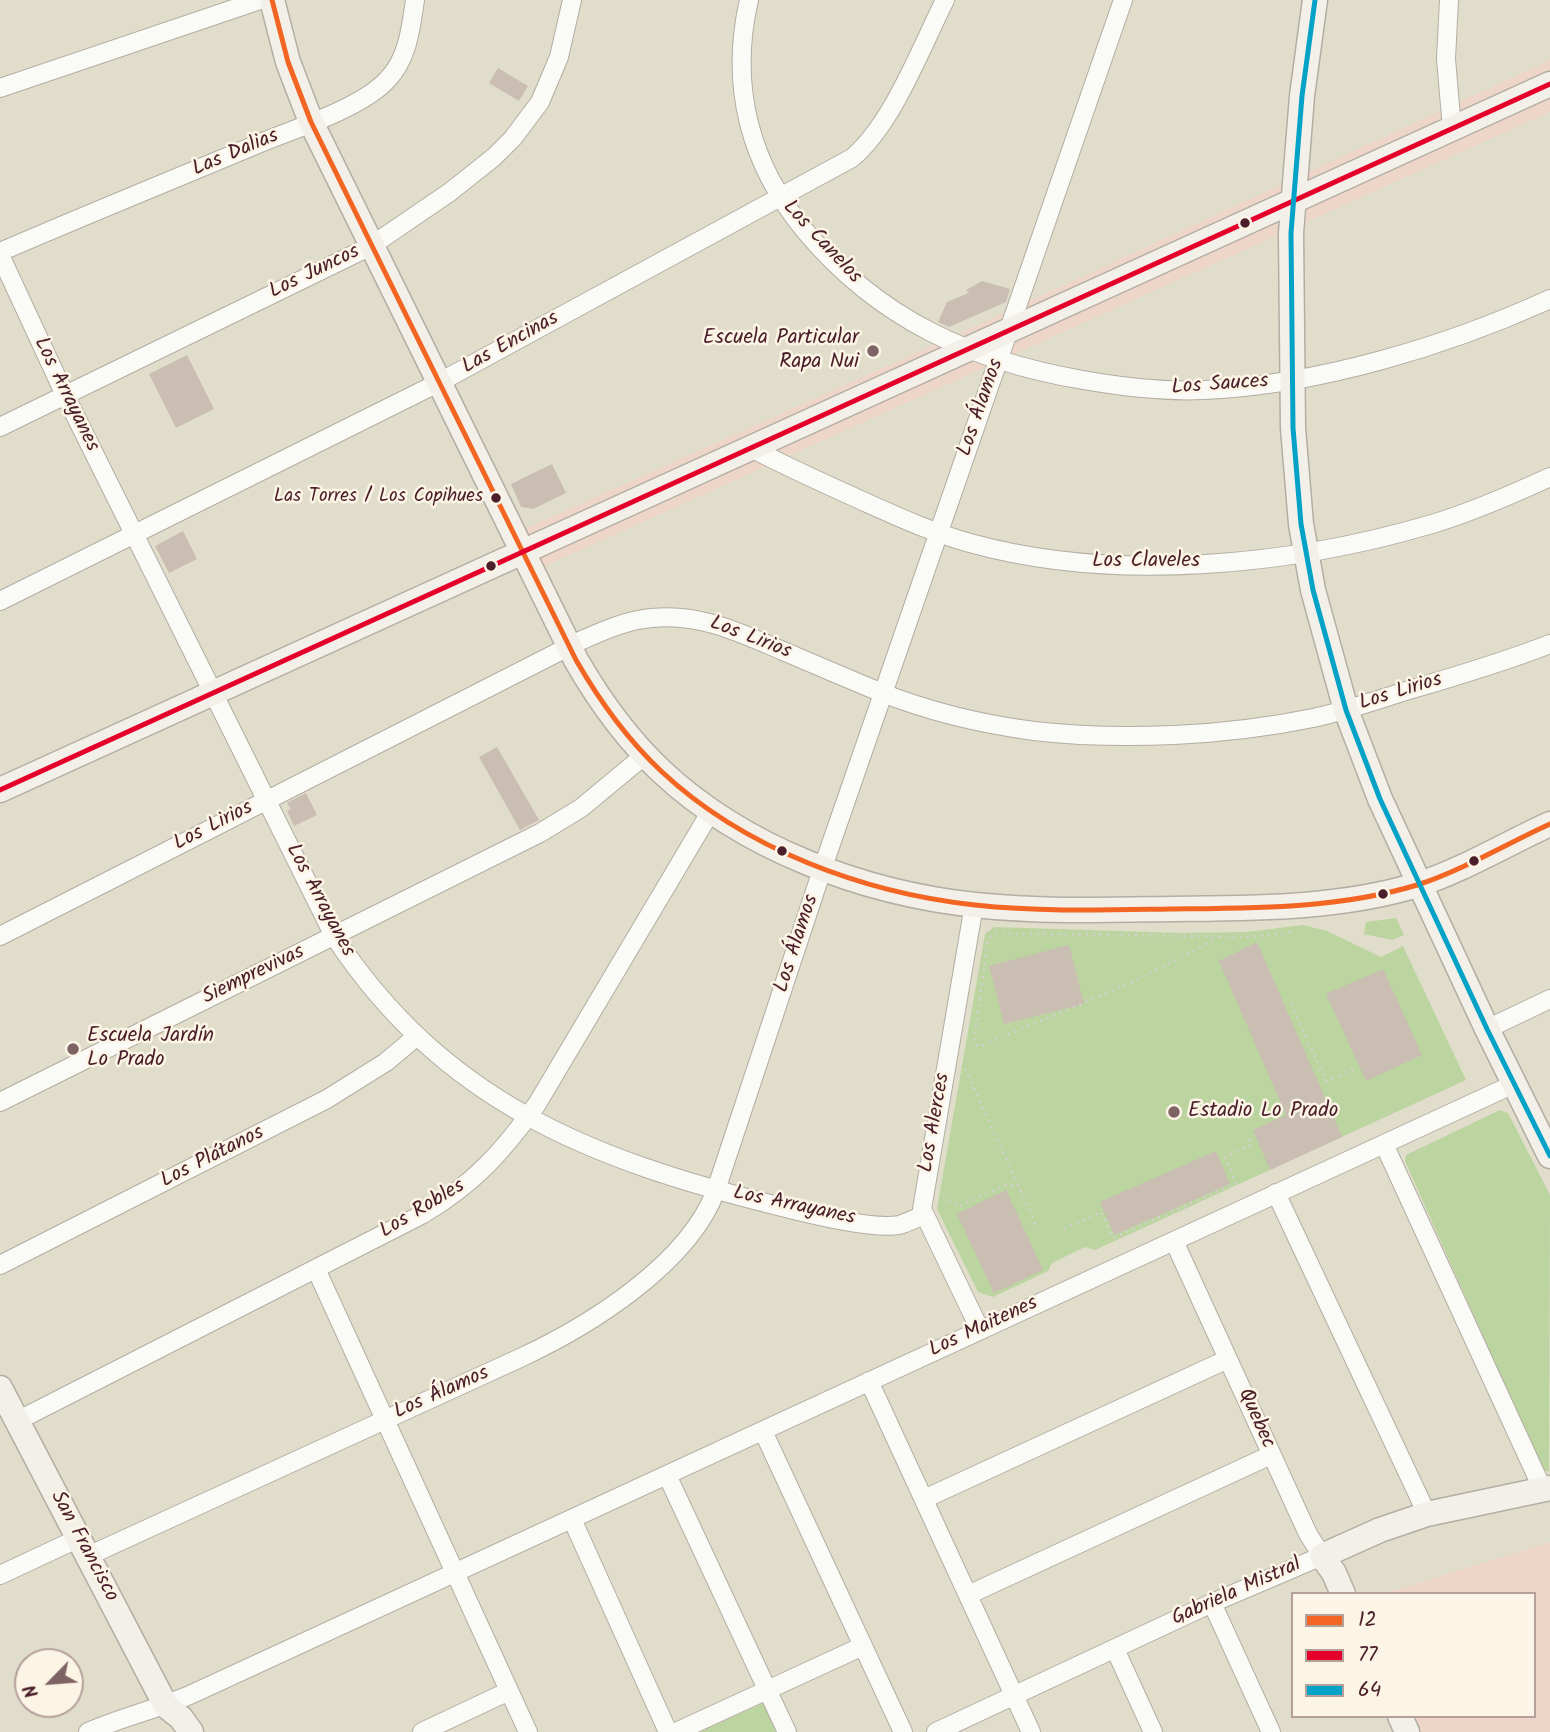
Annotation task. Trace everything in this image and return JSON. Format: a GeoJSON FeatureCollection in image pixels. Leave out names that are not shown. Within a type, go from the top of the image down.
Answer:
{"type":"FeatureCollection","features":[{"type":"Feature","properties":{"kind":"street"},"geometry":{"type":"LineString","coordinates":[[0,88],[260,0]]}},
{"type":"Feature","properties":{"kind":"street"},"geometry":{"type":"LineString","coordinates":[[272,0],[288,62],[311,122],[568,647],[607,708],[645,755],[677,785],[711,811],[764,842],[823,867],[901,892],[974,905],[1096,910],[1271,906],[1374,895],[1420,884],[1550,824]]}},
{"type":"Feature","properties":{"kind":"street","name":"Las Dalias"},"geometry":{"type":"LineString","coordinates":[[0,254],[370,95],[390,78],[404,52],[415,0]]}},
{"type":"Feature","properties":{"kind":"street","name":"Los Juncos"},"geometry":{"type":"LineString","coordinates":[[0,427],[371,246],[473,175],[523,127],[540,102],[554,72],[572,0]]}},
{"type":"Feature","properties":{"kind":"street","name":"Los Canelos"},"geometry":{"type":"LineString","coordinates":[[749,0],[743,35],[745,102],[759,158],[779,198],[829,258],[873,296],[924,331],[967,350]]}},
{"type":"Feature","properties":{"kind":"street","name":"Las Encinas"},"geometry":{"type":"LineString","coordinates":[[0,601],[438,383],[852,158],[872,139],[886,119],[945,0]]}},
{"type":"Feature","properties":{"kind":"street","name":"Los Álamos"},"geometry":{"type":"LineString","coordinates":[[0,1576],[83,1547],[385,1420],[540,1349],[593,1318],[643,1282],[675,1251],[700,1220],[716,1190],[823,867],[1123,0]]}},
{"type":"Feature","properties":{"kind":"street"},"geometry":{"type":"LineString","coordinates":[[1315,0],[1302,96],[1291,233],[1292,380],[1297,486],[1306,552],[1322,629],[1346,710],[1380,799],[1487,1029],[1550,1156]]}},
{"type":"Feature","properties":{"kind":"street"},"geometry":{"type":"LineString","coordinates":[[1449,0],[1446,59],[1452,128]]}},
{"type":"Feature","properties":{"kind":"street"},"geometry":{"type":"LineString","coordinates":[[0,790],[1550,84]]}},
{"type":"Feature","properties":{"kind":"street","name":"Los Arrayanes"},"geometry":{"type":"LineString","coordinates":[[0,254],[65,395],[334,936],[372,988],[417,1036],[468,1079],[527,1118],[620,1159],[716,1190],[793,1209],[867,1223],[897,1225],[923,1215]]}},
{"type":"Feature","properties":{"kind":"street","name":"Los Sauces"},"geometry":{"type":"LineString","coordinates":[[967,350],[998,362],[1038,372],[1106,384],[1170,390],[1233,388],[1292,380],[1405,351],[1489,324],[1550,299]]}},
{"type":"Feature","properties":{"kind":"street","name":"Los Claveles"},"geometry":{"type":"LineString","coordinates":[[751,448],[791,469],[939,534],[1006,552],[1088,562],[1179,564],[1258,558],[1367,541],[1434,523],[1495,502],[1550,477]]}},
{"type":"Feature","properties":{"kind":"street","name":"Los Lirios"},"geometry":{"type":"LineString","coordinates":[[0,936],[568,647],[626,622],[654,617],[686,618],[734,630],[883,693],[969,721],[1037,731],[1076,733],[1163,734],[1245,729],[1314,718],[1488,666],[1550,644]]}},
{"type":"Feature","properties":{"kind":"street","name":"Siemprevivas"},"geometry":{"type":"LineString","coordinates":[[0,1102],[540,833],[581,807],[645,755]]}},
{"type":"Feature","properties":{"kind":"street","name":"Los Robles"},"geometry":{"type":"LineString","coordinates":[[17,1421],[424,1214],[460,1190],[495,1159],[527,1118],[711,811]]}},
{"type":"Feature","properties":{"kind":"street","name":"Los Alerces"},"geometry":{"type":"LineString","coordinates":[[923,1215],[922,1202],[974,905]]}},
{"type":"Feature","properties":{"kind":"street"},"geometry":{"type":"LineString","coordinates":[[1487,1029],[1550,999]]}},
{"type":"Feature","properties":{"kind":"street","name":"Los Plátanos"},"geometry":{"type":"LineString","coordinates":[[0,1265],[327,1099],[377,1068],[417,1036]]}},
{"type":"Feature","properties":{"kind":"street","name":"Los Maitenes"},"geometry":{"type":"LineString","coordinates":[[88,1732],[117,1719],[166,1706],[1514,1084]]}},
{"type":"Feature","properties":{"kind":"street"},"geometry":{"type":"LineString","coordinates":[[1384,1144],[1547,1489]]}},
{"type":"Feature","properties":{"kind":"street"},"geometry":{"type":"LineString","coordinates":[[1276,1194],[1427,1514]]}},
{"type":"Feature","properties":{"kind":"street"},"geometry":{"type":"LineString","coordinates":[[923,1215],[980,1331]]}},
{"type":"Feature","properties":{"kind":"street","name":"Quebec"},"geometry":{"type":"LineString","coordinates":[[1174,1241],[1308,1534],[1334,1573],[1342,1592]]}},
{"type":"Feature","properties":{"kind":"street"},"geometry":{"type":"LineString","coordinates":[[316,1269],[528,1732]]}},
{"type":"Feature","properties":{"kind":"street"},"geometry":{"type":"LineString","coordinates":[[924,1499],[1228,1359]]}},
{"type":"Feature","properties":{"kind":"street"},"geometry":{"type":"LineString","coordinates":[[869,1381],[1031,1732]]}},
{"type":"Feature","properties":{"kind":"street","name":"San Francisco"},"geometry":{"type":"LineString","coordinates":[[0,1388],[166,1706],[181,1718],[191,1732]]}},
{"type":"Feature","properties":{"kind":"street"},"geometry":{"type":"LineString","coordinates":[[763,1431],[903,1732]]}},
{"type":"Feature","properties":{"kind":"street"},"geometry":{"type":"LineString","coordinates":[[968,1595],[1271,1455]]}},
{"type":"Feature","properties":{"kind":"street"},"geometry":{"type":"LineString","coordinates":[[667,1475],[787,1732]]}},
{"type":"Feature","properties":{"kind":"street","name":"Gabriela Mistral"},"geometry":{"type":"LineString","coordinates":[[936,1732],[1212,1603],[1392,1525],[1427,1514],[1547,1489]]}},
{"type":"Feature","properties":{"kind":"street"},"geometry":{"type":"LineString","coordinates":[[572,1519],[668,1732]]}},
{"type":"Feature","properties":{"kind":"street"},"geometry":{"type":"LineString","coordinates":[[1212,1603],[1271,1732]]}},
{"type":"Feature","properties":{"kind":"street"},"geometry":{"type":"LineString","coordinates":[[676,1732],[863,1646]]}},
{"type":"Feature","properties":{"kind":"street"},"geometry":{"type":"LineString","coordinates":[[1115,1649],[1153,1732]]}},
{"type":"Feature","properties":{"kind":"street"},"geometry":{"type":"LineString","coordinates":[[422,1732],[509,1691]]}},
{"type":"Feature","properties":{"kind":"street","name":"San Francisco"},"geometry":{"type":"LineString","coordinates":[[166,1706],[166,1732]]}},
{"type":"Feature","properties":{"kind":"path"},"geometry":{"type":"LineString","coordinates":[[1219,936],[1196,950],[1084,1004],[979,1047],[974,1042],[988,939],[994,933],[1219,936],[1246,937],[1295,932]]}},
{"type":"Feature","properties":{"kind":"path"},"geometry":{"type":"LineString","coordinates":[[1291,1004],[1326,1081],[1353,1069]]}},
{"type":"Feature","properties":{"kind":"path"},"geometry":{"type":"LineString","coordinates":[[963,1076],[965,1069],[1035,1222],[1035,1230]]}},
{"type":"Feature","properties":{"kind":"path"},"geometry":{"type":"LineString","coordinates":[[1064,1229],[1101,1212],[1113,1238],[1236,1182],[1225,1157],[1250,1145],[1248,1141],[1255,1135]]}},
{"type":"Feature","properties":{"kind":"path"},"geometry":{"type":"LineString","coordinates":[[945,1185],[943,1197],[958,1207],[1006,1185],[1019,1187]]}},
{"type":"Feature","properties":{"kind":"shaded area"},"geometry":{"type":"Polygon","coordinates":[[[1550,60],[1550,112],[541,568],[522,530],[958,334],[1550,60]]]}},
{"type":"Feature","properties":{"kind":"shaded area"},"geometry":{"type":"Polygon","coordinates":[[[1550,1542],[1550,1732],[1420,1732],[1414,1718],[1536,1718],[1536,1592],[1389,1592],[1550,1542]]]}},
{"type":"Feature","properties":{"kind":"green space"},"geometry":{"type":"Polygon","coordinates":[[[1396,918],[1404,935],[1392,940],[1364,934],[1366,922],[1396,918]]]}},
{"type":"Feature","properties":{"kind":"green space","name":"Estadio Lo Prado"},"geometry":{"type":"Polygon","coordinates":[[[1303,925],[1327,931],[1381,957],[1403,946],[1466,1080],[1095,1250],[1085,1247],[1052,1263],[1048,1271],[993,1297],[978,1292],[937,1209],[985,934],[994,927],[1182,933],[1247,932],[1303,925]]]}},
{"type":"Feature","properties":{"kind":"green space"},"geometry":{"type":"Polygon","coordinates":[[[1500,1110],[1508,1113],[1550,1195],[1549,1472],[1542,1469],[1405,1161],[1406,1155],[1500,1110]]]}},
{"type":"Feature","properties":{"kind":"green space"},"geometry":{"type":"Polygon","coordinates":[[[766,1702],[779,1732],[700,1732],[766,1702]]]}},
{"type":"Feature","properties":{"kind":"building"},"geometry":{"type":"Polygon","coordinates":[[[498,68],[528,86],[519,101],[489,83],[498,68]]]}},
{"type":"Feature","properties":{"kind":"building"},"geometry":{"type":"Polygon","coordinates":[[[982,281],[1010,289],[1006,302],[949,327],[938,322],[947,302],[969,293],[966,290],[982,281]]]}},
{"type":"Feature","properties":{"kind":"building"},"geometry":{"type":"Polygon","coordinates":[[[187,355],[214,409],[176,428],[149,374],[187,355]]]}},
{"type":"Feature","properties":{"kind":"building"},"geometry":{"type":"Polygon","coordinates":[[[552,464],[566,493],[533,509],[521,507],[511,484],[552,464]]]}},
{"type":"Feature","properties":{"kind":"building"},"geometry":{"type":"Polygon","coordinates":[[[183,531],[197,559],[169,573],[155,546],[183,531]]]}},
{"type":"Feature","properties":{"kind":"building"},"geometry":{"type":"Polygon","coordinates":[[[497,747],[539,820],[520,830],[479,757],[497,747]]]}},
{"type":"Feature","properties":{"kind":"building"},"geometry":{"type":"Polygon","coordinates":[[[306,793],[317,815],[294,826],[287,811],[291,809],[287,803],[306,793]]]}},
{"type":"Feature","properties":{"kind":"building"},"geometry":{"type":"Polygon","coordinates":[[[1257,942],[1342,1137],[1270,1170],[1253,1130],[1286,1115],[1219,961],[1257,942]]]}},
{"type":"Feature","properties":{"kind":"building"},"geometry":{"type":"Polygon","coordinates":[[[1069,945],[1084,1004],[1004,1024],[989,966],[1069,945]]]}},
{"type":"Feature","properties":{"kind":"building"},"geometry":{"type":"Polygon","coordinates":[[[1383,969],[1422,1055],[1366,1081],[1326,994],[1383,969]]]}},
{"type":"Feature","properties":{"kind":"building"},"geometry":{"type":"Polygon","coordinates":[[[1216,1151],[1230,1184],[1114,1235],[1100,1202],[1216,1151]]]}},
{"type":"Feature","properties":{"kind":"building"},"geometry":{"type":"Polygon","coordinates":[[[1006,1190],[1043,1270],[994,1293],[957,1214],[1006,1190]]]}},
{"type":"Feature","properties":{"kind":"transit line","name":"12"},"geometry":{"type":"LineString","coordinates":[[272,0],[288,62],[311,122],[576,660],[614,718],[649,759],[694,799],[729,823],[808,863],[891,890],[975,905],[1072,910],[1295,906],[1357,899],[1434,879],[1550,824]]}},
{"type":"Feature","properties":{"kind":"transit line","name":"64"},"geometry":{"type":"LineString","coordinates":[[1315,0],[1302,96],[1291,233],[1293,428],[1301,524],[1313,590],[1346,710],[1380,799],[1487,1029],[1550,1156]]}},
{"type":"Feature","properties":{"kind":"transit line","name":"77"},"geometry":{"type":"LineString","coordinates":[[0,790],[1550,84]]}},
{"type":"Feature","properties":{"kind":"place","name":"Escuela Particular Rapa Nui"},"geometry":{"type":"Point","coordinates":[873,351]}},
{"type":"Feature","properties":{"kind":"place","name":"Las Torres / Los Copihues"},"geometry":{"type":"Point","coordinates":[496,498]}},
{"type":"Feature","properties":{"kind":"place","name":"Escuela Jardín Lo Prado"},"geometry":{"type":"Point","coordinates":[73,1049]}},
{"type":"Feature","properties":{"kind":"place","name":"Estadio Lo Prado"},"geometry":{"type":"Point","coordinates":[1174,1112]}}]}
